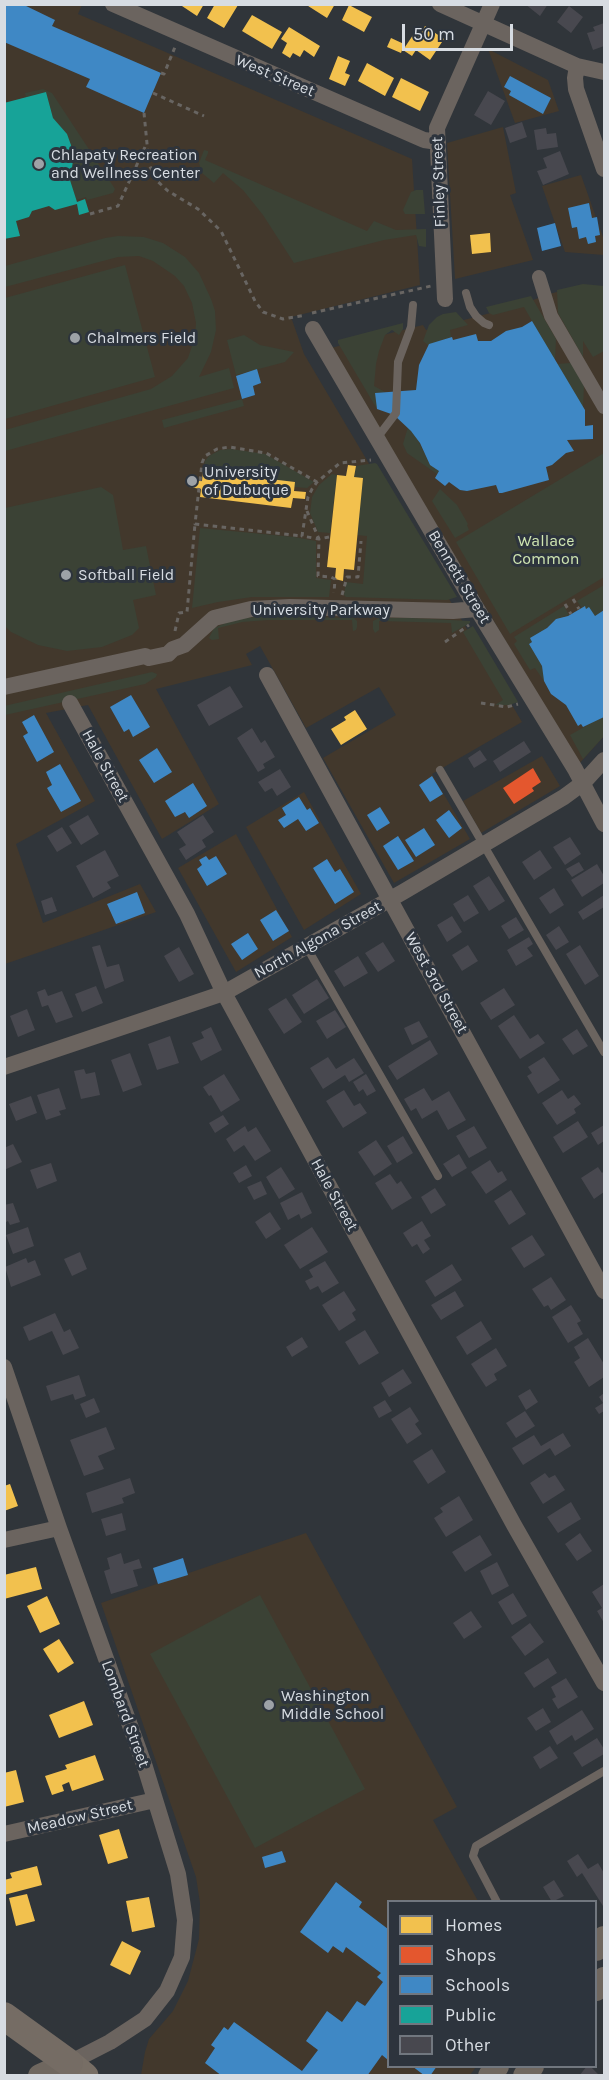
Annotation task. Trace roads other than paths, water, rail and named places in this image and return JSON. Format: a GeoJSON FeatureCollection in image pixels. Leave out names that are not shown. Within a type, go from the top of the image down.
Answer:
{"type":"FeatureCollection","features":[{"type":"Feature","properties":{"kind":"highway"},"geometry":{"type":"LineString","coordinates":[[4,2016],[77,2069]]}},
{"type":"Feature","properties":{"kind":"main road"},"geometry":{"type":"LineString","coordinates":[[40,2076],[77,2069]]}},
{"type":"Feature","properties":{"kind":"street","name":"West Street"},"geometry":{"type":"LineString","coordinates":[[113,4],[424,140],[438,142]]}},
{"type":"Feature","properties":{"kind":"street"},"geometry":{"type":"LineString","coordinates":[[440,4],[577,66],[604,72]]}},
{"type":"Feature","properties":{"kind":"street","name":"Finley Street"},"geometry":{"type":"LineString","coordinates":[[444,292],[437,128],[492,4]]}},
{"type":"Feature","properties":{"kind":"street"},"geometry":{"type":"LineString","coordinates":[[577,66],[576,89],[604,170]]}},
{"type":"Feature","properties":{"kind":"street"},"geometry":{"type":"LineString","coordinates":[[539,277],[551,316],[604,407]]}},
{"type":"Feature","properties":{"kind":"street","name":"Bennett Street"},"geometry":{"type":"LineString","coordinates":[[313,329],[476,616],[583,783],[604,824]]}},
{"type":"Feature","properties":{"kind":"street","name":"University Parkway"},"geometry":{"type":"LineString","coordinates":[[4,687],[145,656],[148,651],[166,647],[172,642],[184,645],[214,618],[251,609],[282,607],[453,612],[476,616]]}},
{"type":"Feature","properties":{"kind":"street","name":"West 3rd Street"},"geometry":{"type":"LineString","coordinates":[[267,675],[604,1291]]}},
{"type":"Feature","properties":{"kind":"street","name":"Hale Street"},"geometry":{"type":"LineString","coordinates":[[69,703],[187,914],[224,993],[514,1525],[604,1683]]}},
{"type":"Feature","properties":{"kind":"street","name":"North Algona Street"},"geometry":{"type":"LineString","coordinates":[[4,1067],[224,993],[484,845],[583,783],[604,760]]}},
{"type":"Feature","properties":{"kind":"street","name":"Lombard Street"},"geometry":{"type":"LineString","coordinates":[[4,1367],[58,1528],[155,1800],[178,1874],[185,1920],[182,1957],[167,1991],[145,2019],[110,2042],[77,2069]]}},
{"type":"Feature","properties":{"kind":"street"},"geometry":{"type":"LineString","coordinates":[[4,1540],[58,1528]]}},
{"type":"Feature","properties":{"kind":"street","name":"Meadow Street"},"geometry":{"type":"LineString","coordinates":[[4,1834],[155,1800]]}},
{"type":"Feature","properties":{"kind":"lane"},"geometry":{"type":"LineString","coordinates":[[466,294],[476,316],[489,325]]}},
{"type":"Feature","properties":{"kind":"lane"},"geometry":{"type":"LineString","coordinates":[[376,438],[396,413],[398,362],[411,327],[413,305]]}},
{"type":"Feature","properties":{"kind":"lane"},"geometry":{"type":"LineString","coordinates":[[440,770],[604,1052]]}},
{"type":"Feature","properties":{"kind":"lane"},"geometry":{"type":"LineString","coordinates":[[306,946],[438,1176]]}},
{"type":"Feature","properties":{"kind":"lane"},"geometry":{"type":"LineString","coordinates":[[496,1900],[473,1856],[476,1846],[604,1771]]}},
{"type":"Feature","properties":{"kind":"place","name":"Chlapaty Recreation and Wellness Center"},"geometry":{"type":"Point","coordinates":[39,164]}},
{"type":"Feature","properties":{"kind":"place","name":"Chalmers Field"},"geometry":{"type":"Point","coordinates":[75,338]}},
{"type":"Feature","properties":{"kind":"place","name":"University of Dubuque"},"geometry":{"type":"Point","coordinates":[192,481]}},
{"type":"Feature","properties":{"kind":"place","name":"Softball Field"},"geometry":{"type":"Point","coordinates":[66,575]}},
{"type":"Feature","properties":{"kind":"place","name":"Washington Middle School"},"geometry":{"type":"Point","coordinates":[269,1705]}},
{"type":"Feature","properties":{"kind":"park label","name":"Wallace Common"},"geometry":{"type":"Point","coordinates":[546,550]}}]}
